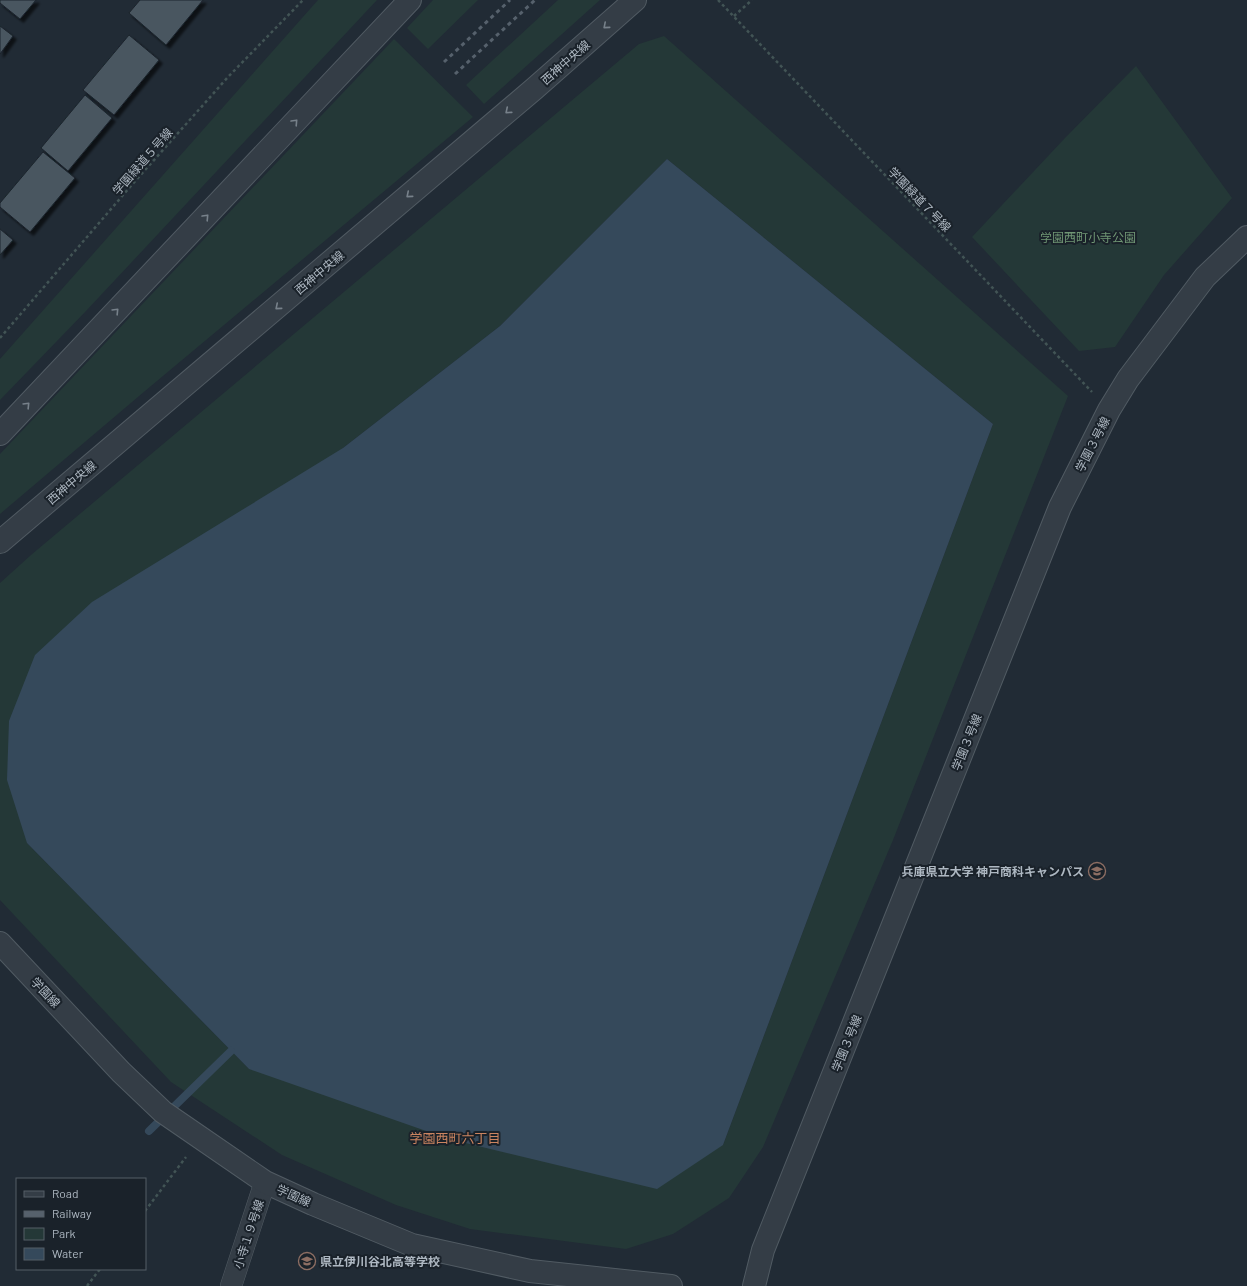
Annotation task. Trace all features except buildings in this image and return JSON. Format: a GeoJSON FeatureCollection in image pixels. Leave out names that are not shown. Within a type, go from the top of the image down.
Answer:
{"type":"FeatureCollection","features":[{"type":"Feature","properties":{"kind":"street"},"geometry":{"type":"LineString","coordinates":[[0,434],[410,0]]}},
{"type":"Feature","properties":{"kind":"street","name":"西神中央線"},"geometry":{"type":"LineString","coordinates":[[0,542],[534,89],[635,0]]}},
{"type":"Feature","properties":{"kind":"street","name":"学園３号線"},"geometry":{"type":"LineString","coordinates":[[754,1286],[763,1250],[1060,508],[1109,410],[1128,379],[1205,277],[1247,237]]}},
{"type":"Feature","properties":{"kind":"street","name":"学園線"},"geometry":{"type":"LineString","coordinates":[[0,943],[121,1072],[164,1112],[264,1182],[412,1245],[530,1271],[671,1286]]}},
{"type":"Feature","properties":{"kind":"street","name":"小寺１９号線"},"geometry":{"type":"LineString","coordinates":[[231,1286],[264,1182]]}},
{"type":"Feature","properties":{"kind":"path","name":"学園緑道５号線"},"geometry":{"type":"LineString","coordinates":[[0,338],[130,187],[228,77],[303,0]]}},
{"type":"Feature","properties":{"kind":"path","name":"学園緑道７号線"},"geometry":{"type":"LineString","coordinates":[[718,0],[1109,410]]}},
{"type":"Feature","properties":{"kind":"path"},"geometry":{"type":"LineString","coordinates":[[734,16],[752,0]]}},
{"type":"Feature","properties":{"kind":"path"},"geometry":{"type":"LineString","coordinates":[[146,1210],[201,1138]]}},
{"type":"Feature","properties":{"kind":"path"},"geometry":{"type":"LineString","coordinates":[[87,1286],[99,1270]]}},
{"type":"Feature","properties":{"kind":"green space"},"geometry":{"type":"Polygon","coordinates":[[[318,0],[377,0],[86,311],[0,400],[0,359],[318,0]]]}},
{"type":"Feature","properties":{"kind":"green space"},"geometry":{"type":"Polygon","coordinates":[[[433,0],[478,0],[428,49],[407,28],[433,0]]]}},
{"type":"Feature","properties":{"kind":"green space"},"geometry":{"type":"Polygon","coordinates":[[[558,0],[600,0],[484,104],[466,85],[558,0]]]}},
{"type":"Feature","properties":{"kind":"green space"},"geometry":{"type":"Polygon","coordinates":[[[664,36],[1068,396],[893,840],[763,1147],[729,1198],[673,1234],[626,1249],[470,1229],[396,1205],[282,1155],[171,1082],[0,900],[0,583],[31,555],[639,44],[664,36]],[[667,159],[500,326],[343,448],[27,843],[249,1069],[723,1145],[993,424],[667,159]]]}},
{"type":"Feature","properties":{"kind":"green space"},"geometry":{"type":"Polygon","coordinates":[[[394,39],[473,117],[0,514],[0,454],[394,39]]]}},
{"type":"Feature","properties":{"kind":"green space","name":"学園西町小寺公園"},"geometry":{"type":"Polygon","coordinates":[[[1136,66],[1232,198],[1164,275],[1115,347],[1079,351],[972,237],[1065,138],[1136,66]]]}},
{"type":"Feature","properties":{"kind":"water"},"geometry":{"type":"Polygon","coordinates":[[[667,159],[993,424],[723,1145],[657,1189],[449,1139],[249,1069],[27,843],[7,780],[9,721],[35,655],[92,602],[343,448],[500,326],[667,159]]]}},
{"type":"Feature","properties":{"kind":"waterway"},"geometry":{"type":"LineString","coordinates":[[149,1131],[231,1051]]}},
{"type":"Feature","properties":{"kind":"railway"},"geometry":{"type":"LineString","coordinates":[[444,62],[510,0]]}},
{"type":"Feature","properties":{"kind":"railway"},"geometry":{"type":"LineString","coordinates":[[455,74],[535,0]]}},
{"type":"Feature","properties":{"kind":"place","name":"兵庫県立大学 神戸商科キャンパス"},"geometry":{"type":"Point","coordinates":[1097,871]}},
{"type":"Feature","properties":{"kind":"place","name":"県立伊川谷北高等学校"},"geometry":{"type":"Point","coordinates":[307,1261]}},
{"type":"Feature","properties":{"kind":"district","name":"学園西町六丁目"},"geometry":{"type":"Point","coordinates":[455,1138]}}]}
